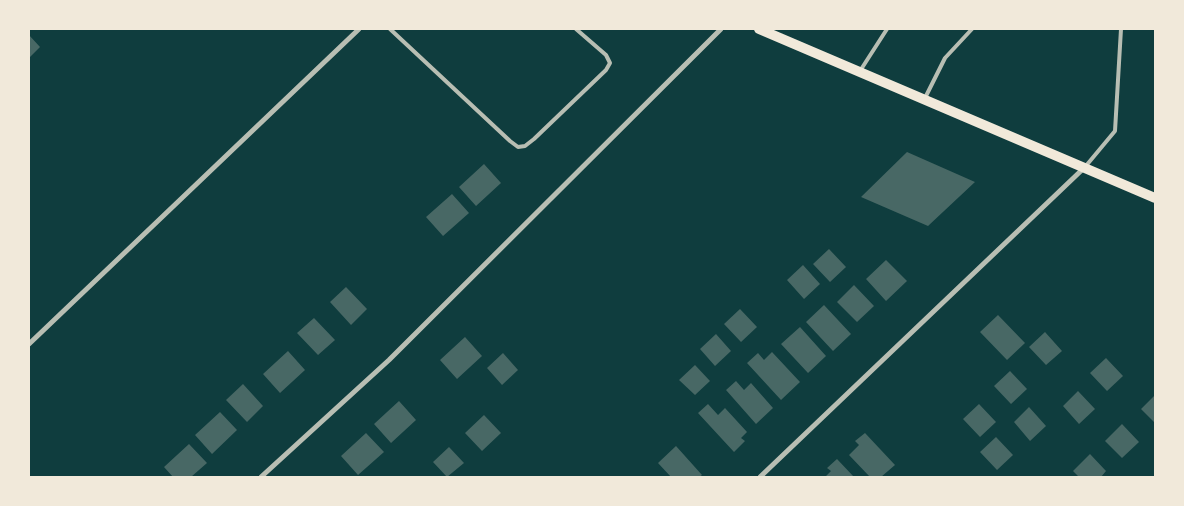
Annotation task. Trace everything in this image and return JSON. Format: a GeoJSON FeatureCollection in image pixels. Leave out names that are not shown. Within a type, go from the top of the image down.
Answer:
{"type":"FeatureCollection","features":[{"type":"Feature","properties":{"kind":"main road"},"geometry":{"type":"LineString","coordinates":[[759,29],[1155,198]]}},
{"type":"Feature","properties":{"kind":"street"},"geometry":{"type":"LineString","coordinates":[[29,344],[359,29]]}},
{"type":"Feature","properties":{"kind":"street"},"geometry":{"type":"LineString","coordinates":[[261,477],[389,360],[720,29]]}},
{"type":"Feature","properties":{"kind":"street"},"geometry":{"type":"LineString","coordinates":[[760,477],[1085,167]]}},
{"type":"Feature","properties":{"kind":"lane"},"geometry":{"type":"LineString","coordinates":[[390,29],[518,147],[525,146],[534,139],[606,70],[610,63],[606,55],[576,29]]}},
{"type":"Feature","properties":{"kind":"lane"},"geometry":{"type":"LineString","coordinates":[[859,72],[887,29]]}},
{"type":"Feature","properties":{"kind":"lane"},"geometry":{"type":"LineString","coordinates":[[924,100],[945,58],[972,29]]}},
{"type":"Feature","properties":{"kind":"lane"},"geometry":{"type":"LineString","coordinates":[[1085,167],[1115,131],[1121,29]]}},
{"type":"Feature","properties":{"kind":"building"},"geometry":{"type":"Polygon","coordinates":[[[29,35],[40,47],[29,58],[29,35]]]}},
{"type":"Feature","properties":{"kind":"building"},"geometry":{"type":"Polygon","coordinates":[[[907,152],[975,182],[928,226],[861,197],[907,152]]]}},
{"type":"Feature","properties":{"kind":"building"},"geometry":{"type":"Polygon","coordinates":[[[484,164],[501,183],[476,206],[459,187],[484,164]]]}},
{"type":"Feature","properties":{"kind":"building"},"geometry":{"type":"Polygon","coordinates":[[[452,194],[469,213],[443,236],[426,217],[452,194]]]}},
{"type":"Feature","properties":{"kind":"building"},"geometry":{"type":"Polygon","coordinates":[[[829,249],[846,267],[830,282],[813,264],[829,249]]]}},
{"type":"Feature","properties":{"kind":"building"},"geometry":{"type":"Polygon","coordinates":[[[886,260],[907,281],[886,301],[866,279],[886,260]]]}},
{"type":"Feature","properties":{"kind":"building"},"geometry":{"type":"Polygon","coordinates":[[[803,265],[820,284],[804,299],[787,280],[803,265]]]}},
{"type":"Feature","properties":{"kind":"building"},"geometry":{"type":"Polygon","coordinates":[[[854,285],[874,306],[857,322],[837,302],[854,285]]]}},
{"type":"Feature","properties":{"kind":"building"},"geometry":{"type":"Polygon","coordinates":[[[346,287],[367,309],[351,325],[330,302],[346,287]]]}},
{"type":"Feature","properties":{"kind":"building"},"geometry":{"type":"Polygon","coordinates":[[[824,305],[851,334],[833,351],[806,322],[824,305]]]}},
{"type":"Feature","properties":{"kind":"building"},"geometry":{"type":"Polygon","coordinates":[[[740,309],[757,327],[741,342],[724,324],[740,309]]]}},
{"type":"Feature","properties":{"kind":"building"},"geometry":{"type":"Polygon","coordinates":[[[998,315],[1025,343],[1007,360],[980,332],[998,315]]]}},
{"type":"Feature","properties":{"kind":"building"},"geometry":{"type":"Polygon","coordinates":[[[314,318],[335,340],[318,355],[297,333],[314,318]]]}},
{"type":"Feature","properties":{"kind":"building"},"geometry":{"type":"Polygon","coordinates":[[[800,327],[826,356],[808,373],[781,344],[800,327]]]}},
{"type":"Feature","properties":{"kind":"building"},"geometry":{"type":"Polygon","coordinates":[[[1045,332],[1062,351],[1046,365],[1029,347],[1045,332]]]}},
{"type":"Feature","properties":{"kind":"building"},"geometry":{"type":"Polygon","coordinates":[[[716,334],[731,351],[715,366],[700,349],[716,334]]]}},
{"type":"Feature","properties":{"kind":"building"},"geometry":{"type":"Polygon","coordinates":[[[465,337],[482,356],[457,379],[440,360],[465,337]]]}},
{"type":"Feature","properties":{"kind":"building"},"geometry":{"type":"Polygon","coordinates":[[[288,351],[305,370],[280,393],[263,374],[288,351]]]}},
{"type":"Feature","properties":{"kind":"building"},"geometry":{"type":"Polygon","coordinates":[[[772,352],[800,382],[781,400],[747,363],[758,353],[764,360],[772,352]]]}},
{"type":"Feature","properties":{"kind":"building"},"geometry":{"type":"Polygon","coordinates":[[[503,353],[518,370],[502,385],[487,368],[503,353]]]}},
{"type":"Feature","properties":{"kind":"building"},"geometry":{"type":"Polygon","coordinates":[[[1106,358],[1123,376],[1107,391],[1090,373],[1106,358]]]}},
{"type":"Feature","properties":{"kind":"building"},"geometry":{"type":"Polygon","coordinates":[[[695,365],[710,381],[695,395],[679,380],[695,365]]]}},
{"type":"Feature","properties":{"kind":"building"},"geometry":{"type":"Polygon","coordinates":[[[1010,371],[1027,389],[1011,404],[994,386],[1010,371]]]}},
{"type":"Feature","properties":{"kind":"building"},"geometry":{"type":"Polygon","coordinates":[[[736,381],[744,390],[751,383],[773,408],[756,424],[726,390],[736,381]]]}},
{"type":"Feature","properties":{"kind":"building"},"geometry":{"type":"Polygon","coordinates":[[[243,384],[263,406],[247,422],[226,400],[243,384]]]}},
{"type":"Feature","properties":{"kind":"building"},"geometry":{"type":"Polygon","coordinates":[[[1078,391],[1095,409],[1079,424],[1063,406],[1078,391]]]}},
{"type":"Feature","properties":{"kind":"building"},"geometry":{"type":"Polygon","coordinates":[[[1155,395],[1155,423],[1141,409],[1155,395]]]}},
{"type":"Feature","properties":{"kind":"building"},"geometry":{"type":"Polygon","coordinates":[[[399,401],[416,420],[391,443],[374,424],[399,401]]]}},
{"type":"Feature","properties":{"kind":"building"},"geometry":{"type":"Polygon","coordinates":[[[708,404],[718,415],[725,408],[747,432],[741,438],[745,441],[734,452],[698,413],[708,404]]]}},
{"type":"Feature","properties":{"kind":"building"},"geometry":{"type":"Polygon","coordinates":[[[979,404],[996,422],[980,437],[963,419],[979,404]]]}},
{"type":"Feature","properties":{"kind":"building"},"geometry":{"type":"Polygon","coordinates":[[[1029,407],[1046,426],[1030,441],[1014,422],[1029,407]]]}},
{"type":"Feature","properties":{"kind":"building"},"geometry":{"type":"Polygon","coordinates":[[[220,412],[237,430],[212,454],[195,435],[220,412]]]}},
{"type":"Feature","properties":{"kind":"building"},"geometry":{"type":"Polygon","coordinates":[[[484,415],[501,433],[482,451],[465,433],[484,415]]]}},
{"type":"Feature","properties":{"kind":"building"},"geometry":{"type":"Polygon","coordinates":[[[1122,424],[1139,442],[1122,458],[1105,441],[1122,424]]]}},
{"type":"Feature","properties":{"kind":"building"},"geometry":{"type":"Polygon","coordinates":[[[366,433],[384,452],[358,475],[341,456],[366,433]]]}},
{"type":"Feature","properties":{"kind":"building"},"geometry":{"type":"Polygon","coordinates":[[[865,433],[895,465],[881,477],[870,477],[849,455],[859,445],[855,441],[865,433]]]}},
{"type":"Feature","properties":{"kind":"building"},"geometry":{"type":"Polygon","coordinates":[[[996,437],[1013,455],[997,470],[980,452],[996,437]]]}},
{"type":"Feature","properties":{"kind":"building"},"geometry":{"type":"Polygon","coordinates":[[[189,444],[207,463],[191,477],[173,477],[164,467],[189,444]]]}},
{"type":"Feature","properties":{"kind":"building"},"geometry":{"type":"Polygon","coordinates":[[[676,446],[702,475],[699,477],[671,477],[658,463],[676,446]]]}},
{"type":"Feature","properties":{"kind":"building"},"geometry":{"type":"Polygon","coordinates":[[[449,447],[464,463],[447,477],[433,462],[449,447]]]}},
{"type":"Feature","properties":{"kind":"building"},"geometry":{"type":"Polygon","coordinates":[[[1090,454],[1106,471],[1101,477],[1079,477],[1073,471],[1090,454]]]}},
{"type":"Feature","properties":{"kind":"building"},"geometry":{"type":"Polygon","coordinates":[[[837,459],[854,477],[825,477],[831,471],[827,468],[837,459]]]}}]}
